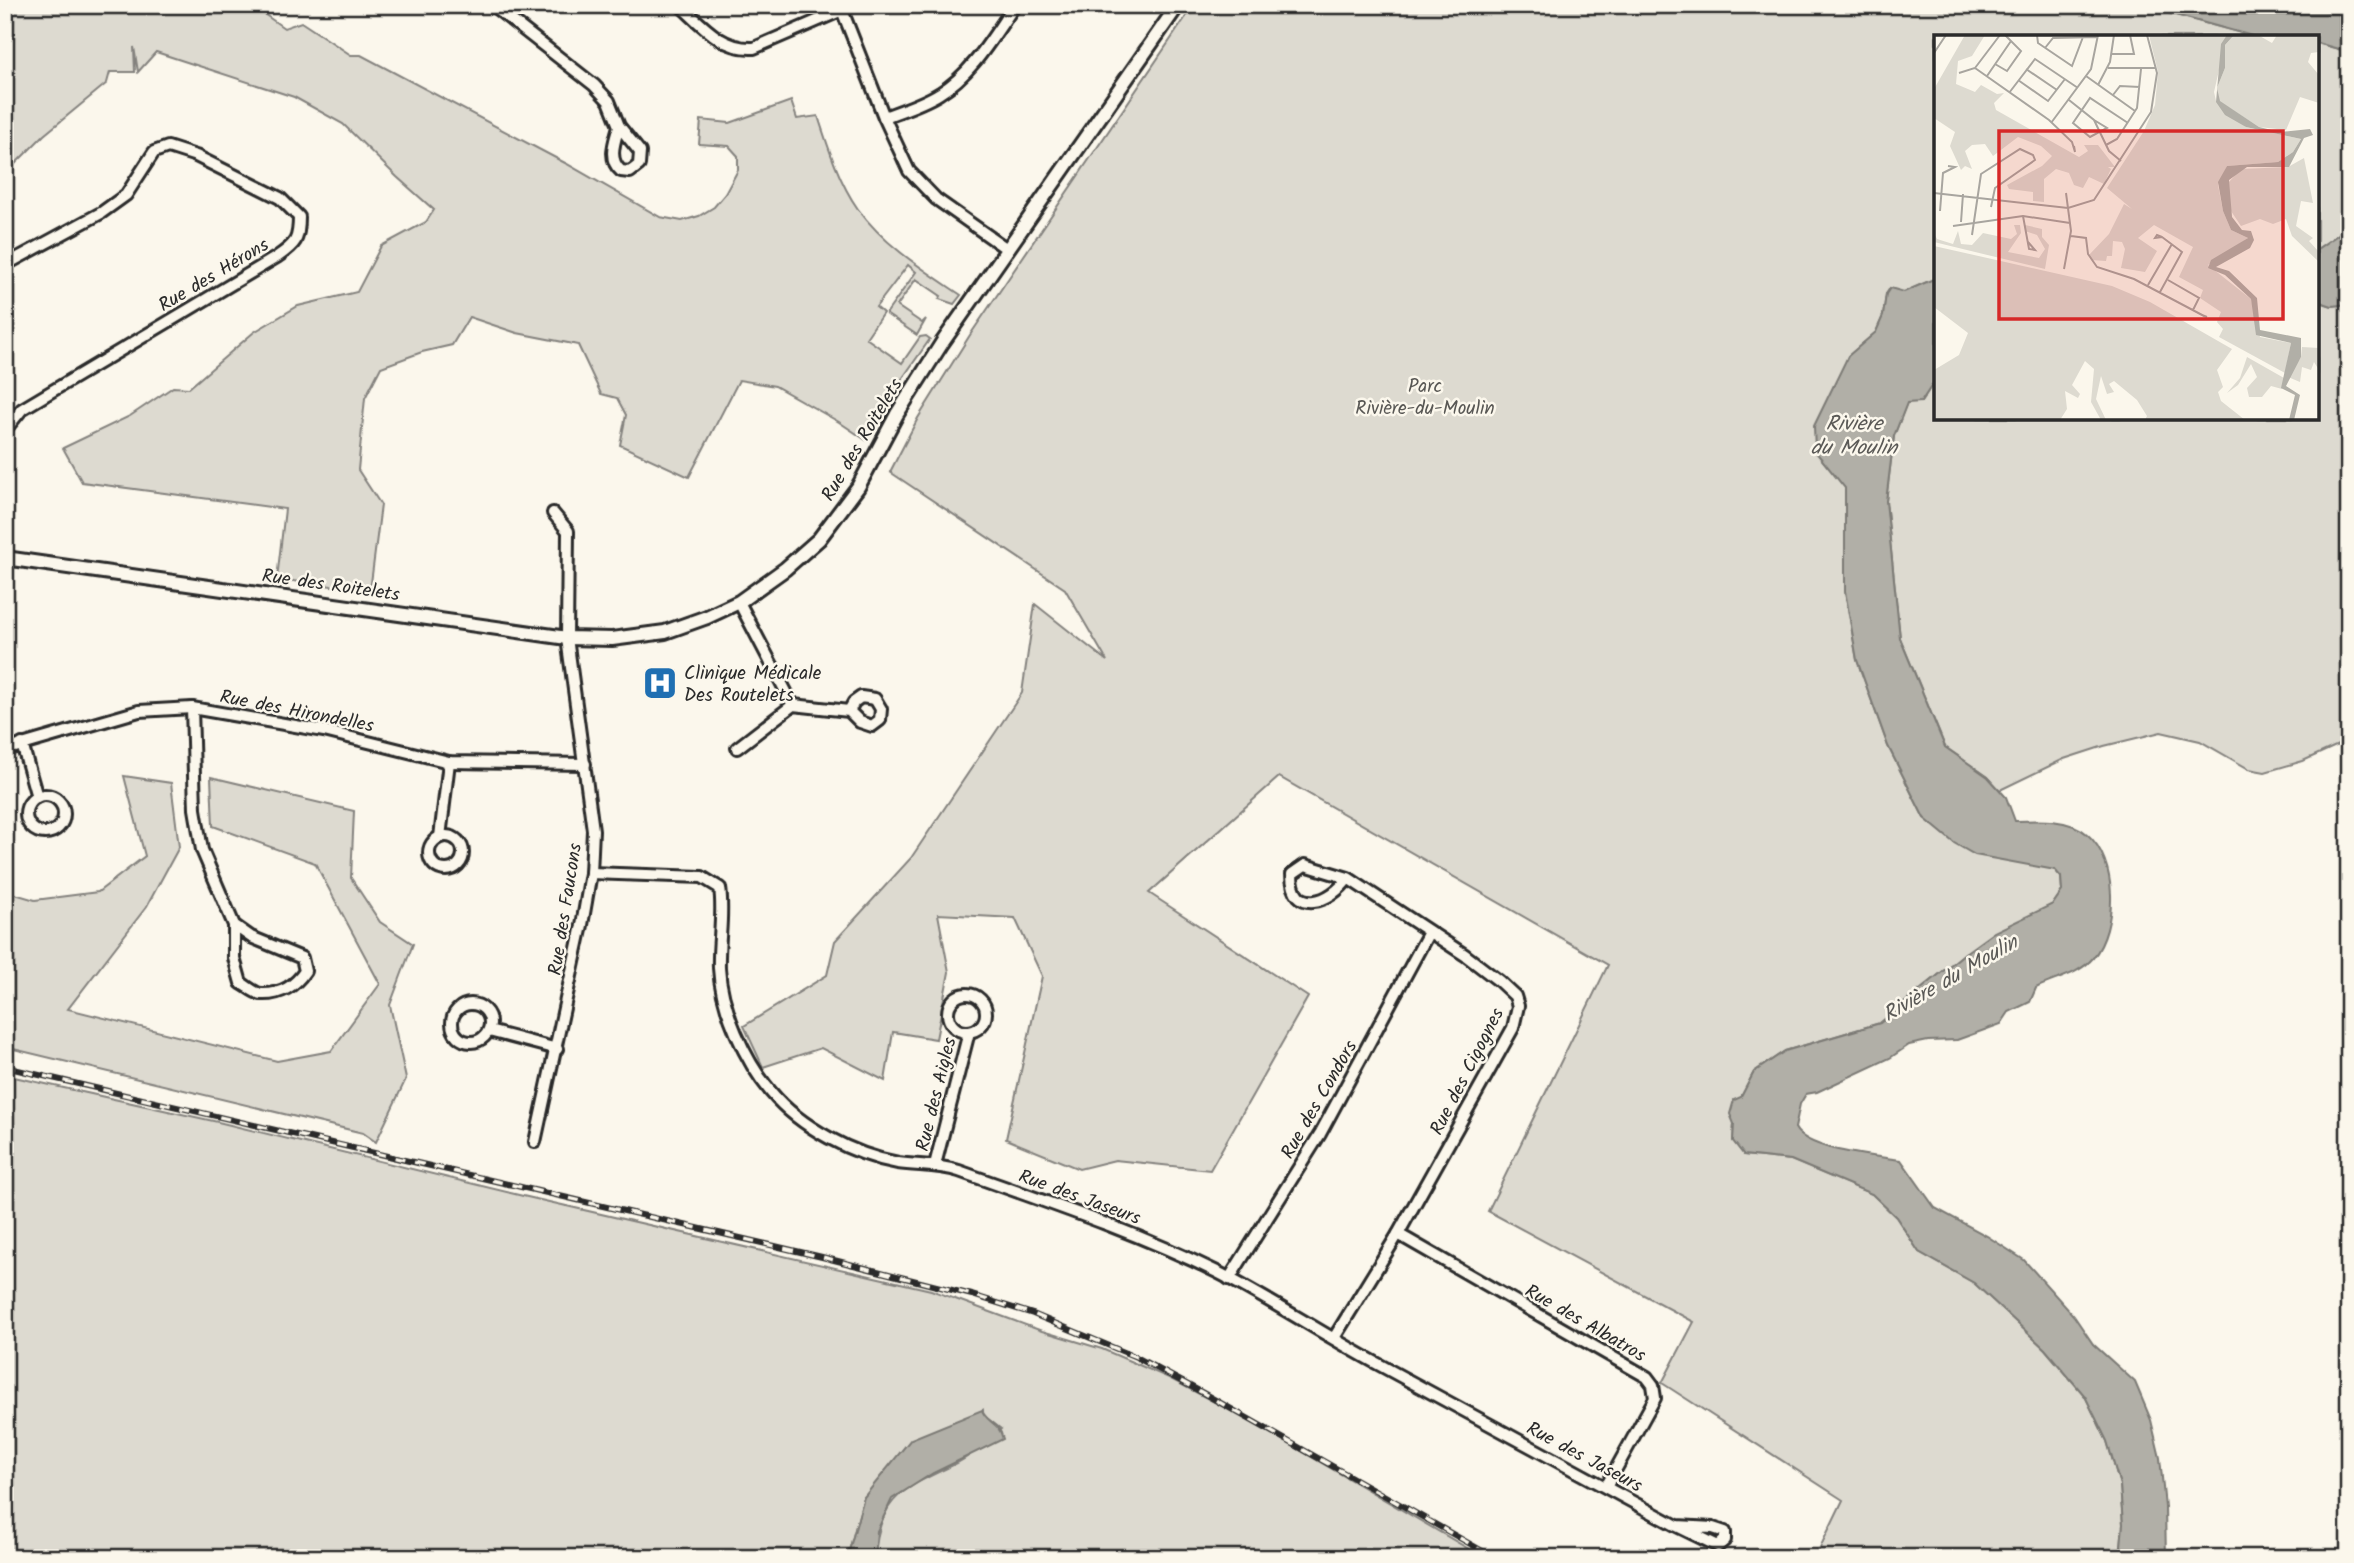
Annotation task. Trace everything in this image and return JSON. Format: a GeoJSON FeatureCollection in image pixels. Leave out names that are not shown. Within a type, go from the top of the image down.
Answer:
{"type":"FeatureCollection","features":[{"type":"Feature","properties":{"kind":"street"},"geometry":{"type":"LineString","coordinates":[[492,5],[594,85],[609,101],[619,126]]}},
{"type":"Feature","properties":{"kind":"street"},"geometry":{"type":"LineString","coordinates":[[680,5],[718,39],[726,44],[744,48],[754,48],[841,8],[854,5]]}},
{"type":"Feature","properties":{"kind":"street"},"geometry":{"type":"LineString","coordinates":[[884,117],[938,94],[957,80],[971,68],[1015,5]]}},
{"type":"Feature","properties":{"kind":"street","name":"Rue des Roitelets"},"geometry":{"type":"LineString","coordinates":[[5,558],[567,638],[612,639],[665,632],[739,602],[785,569],[819,539],[846,505],[858,488],[907,396],[1007,248],[1110,106],[1178,5]]}},
{"type":"Feature","properties":{"kind":"street"},"geometry":{"type":"LineString","coordinates":[[841,8],[903,160],[917,180],[936,199],[1007,248]]}},
{"type":"Feature","properties":{"kind":"street","name":"Rue des Hérons"},"geometry":{"type":"LineString","coordinates":[[5,265],[109,207],[125,195],[154,152],[169,147],[196,156],[280,198],[299,217],[295,244],[22,409],[5,430]]}},
{"type":"Feature","properties":{"kind":"street","name":"Rue des Faucons"},"geometry":{"type":"LineString","coordinates":[[535,1142],[557,1049],[591,873],[593,830],[567,638],[568,531],[553,513]]}},
{"type":"Feature","properties":{"kind":"street"},"geometry":{"type":"LineString","coordinates":[[739,602],[793,705]]}},
{"type":"Feature","properties":{"kind":"street"},"geometry":{"type":"LineString","coordinates":[[737,748],[793,705],[849,711]]}},
{"type":"Feature","properties":{"kind":"street"},"geometry":{"type":"LineString","coordinates":[[192,708],[195,809],[202,850],[234,925],[234,958],[241,983],[259,994],[280,991],[297,984],[304,971],[302,958],[250,937],[234,925]]}},
{"type":"Feature","properties":{"kind":"street","name":"Rue des Hirondelles"},"geometry":{"type":"LineString","coordinates":[[5,750],[139,711],[192,708],[324,731],[449,762],[585,764]]}},
{"type":"Feature","properties":{"kind":"street"},"geometry":{"type":"LineString","coordinates":[[22,744],[37,797]]}},
{"type":"Feature","properties":{"kind":"street"},"geometry":{"type":"LineString","coordinates":[[440,837],[449,762]]}},
{"type":"Feature","properties":{"kind":"street","name":"Rue des Cigognes"},"geometry":{"type":"LineString","coordinates":[[1334,1338],[1398,1234],[1513,1028],[1518,1006],[1515,996],[1499,981],[1348,878],[1305,865],[1292,874],[1292,886],[1299,898],[1305,901],[1317,900],[1336,891],[1348,878]]}},
{"type":"Feature","properties":{"kind":"street","name":"Rue des Jaseurs"},"geometry":{"type":"LineString","coordinates":[[591,873],[702,877],[720,888],[723,905],[719,967],[722,991],[732,1024],[749,1058],[771,1092],[808,1125],[846,1147],[900,1163],[952,1168],[1120,1228],[1229,1279],[1374,1362],[1677,1526]]}},
{"type":"Feature","properties":{"kind":"street","name":"Rue des Condors"},"geometry":{"type":"LineString","coordinates":[[1229,1279],[1320,1134],[1429,932]]}},
{"type":"Feature","properties":{"kind":"street"},"geometry":{"type":"LineString","coordinates":[[489,1031],[557,1049]]}},
{"type":"Feature","properties":{"kind":"street","name":"Rue des Aigles"},"geometry":{"type":"LineString","coordinates":[[935,1165],[969,1032]]}},
{"type":"Feature","properties":{"kind":"street","name":"Rue des Albatros"},"geometry":{"type":"LineString","coordinates":[[1398,1234],[1647,1377],[1653,1385],[1656,1398],[1606,1487]]}},
{"type":"Feature","properties":{"kind":"green space"},"geometry":{"type":"Polygon","coordinates":[[[5,5],[251,5],[284,28],[301,22],[351,55],[361,55],[567,164],[660,217],[682,221],[699,216],[714,207],[725,194],[738,170],[738,156],[729,146],[699,144],[701,120],[730,123],[791,101],[797,119],[818,116],[830,152],[851,199],[880,235],[961,295],[954,304],[939,299],[941,296],[916,279],[897,306],[922,323],[926,319],[917,335],[886,314],[916,272],[908,265],[876,307],[883,313],[866,338],[902,363],[920,337],[926,336],[930,339],[895,389],[866,440],[775,386],[739,380],[689,477],[620,445],[626,415],[617,398],[601,394],[578,345],[517,333],[469,317],[452,345],[422,352],[381,367],[365,398],[358,470],[381,505],[370,591],[277,579],[285,509],[82,482],[63,448],[130,416],[173,387],[189,388],[254,332],[298,306],[357,292],[381,246],[426,222],[434,210],[343,124],[294,97],[156,52],[138,72],[134,47],[135,72],[110,72],[107,83],[44,135],[5,174],[5,5]]]}},
{"type":"Feature","properties":{"kind":"green space","name":"Parc Rivière-du-Moulin"},"geometry":{"type":"Polygon","coordinates":[[[1194,5],[2139,5],[2249,35],[1934,35],[1934,279],[1904,292],[1886,294],[1883,316],[1876,332],[1848,356],[1815,451],[1845,487],[1845,591],[1857,660],[1888,746],[1924,818],[2055,870],[2061,877],[2062,891],[2053,904],[1965,953],[1880,1023],[1785,1051],[1754,1072],[1741,1097],[1734,1124],[1733,1141],[1744,1155],[1791,1160],[1872,1194],[1896,1217],[1919,1252],[1974,1283],[2045,1349],[2085,1396],[2107,1441],[2120,1485],[2123,1524],[2120,1558],[1815,1558],[1843,1500],[1662,1383],[1694,1322],[1488,1211],[1608,965],[1279,777],[1149,893],[1308,997],[1210,1170],[1115,1160],[1079,1169],[1006,1139],[1042,976],[1015,918],[938,914],[949,972],[936,1039],[893,1032],[885,1081],[821,1048],[763,1067],[744,1026],[827,975],[835,941],[911,858],[1022,693],[1035,604],[1107,661],[1065,589],[890,472],[918,418],[970,335],[1194,5]]]}},
{"type":"Feature","properties":{"kind":"green space"},"geometry":{"type":"Polygon","coordinates":[[[2319,44],[2349,52],[2349,227],[2319,248],[2319,44]]]}},
{"type":"Feature","properties":{"kind":"green space"},"geometry":{"type":"Polygon","coordinates":[[[2319,302],[2332,306],[2349,304],[2349,740],[2303,761],[2265,772],[2249,769],[2200,741],[2161,732],[2064,759],[2000,790],[1988,777],[1945,747],[1900,638],[1886,501],[1894,436],[1907,402],[1921,402],[1934,382],[1934,420],[2319,420],[2319,302]]]}},
{"type":"Feature","properties":{"kind":"green space"},"geometry":{"type":"Polygon","coordinates":[[[124,776],[171,783],[179,847],[147,906],[68,1009],[277,1061],[331,1051],[380,984],[315,863],[213,826],[211,777],[354,811],[351,878],[380,922],[413,944],[390,1005],[406,1079],[376,1142],[363,1133],[5,1047],[5,891],[35,900],[98,892],[145,856],[124,776]]]}},
{"type":"Feature","properties":{"kind":"green space"},"geometry":{"type":"Polygon","coordinates":[[[5,1075],[218,1122],[931,1290],[1042,1331],[1102,1349],[1169,1378],[1245,1418],[1484,1558],[875,1558],[882,1519],[898,1496],[963,1460],[1001,1429],[983,1415],[983,1410],[864,1497],[847,1558],[5,1558],[5,1075]]]}},
{"type":"Feature","properties":{"kind":"water"},"geometry":{"type":"Polygon","coordinates":[[[2139,5],[2304,5],[2328,11],[2349,9],[2349,52],[2319,44],[2319,35],[2249,35],[2139,5]]]}},
{"type":"Feature","properties":{"kind":"water"},"geometry":{"type":"Polygon","coordinates":[[[2349,227],[2349,304],[2332,306],[2319,302],[2319,248],[2349,227]]]}},
{"type":"Feature","properties":{"kind":"water","name":"Rivière du Moulin"},"geometry":{"type":"Polygon","coordinates":[[[1934,279],[1934,382],[1921,402],[1907,403],[1894,436],[1886,501],[1900,638],[1945,747],[1988,777],[2006,797],[2015,821],[2043,820],[2062,823],[2087,834],[2105,860],[2111,894],[2110,912],[2101,945],[2088,964],[2036,988],[2030,1002],[2009,1012],[2001,1024],[1957,1040],[1909,1045],[1890,1058],[1817,1092],[1806,1094],[1800,1104],[1795,1128],[1802,1136],[1827,1147],[1901,1160],[1935,1208],[2024,1260],[2074,1316],[2093,1344],[2135,1382],[2151,1420],[2160,1458],[2166,1558],[2120,1558],[2123,1524],[2120,1485],[2107,1441],[2085,1396],[2045,1349],[1974,1283],[1919,1252],[1896,1217],[1872,1194],[1791,1160],[1744,1155],[1733,1141],[1734,1124],[1730,1114],[1734,1100],[1741,1097],[1754,1072],[1785,1051],[1880,1023],[1965,953],[1994,932],[2053,904],[2062,891],[2061,877],[2055,870],[1975,855],[1954,843],[1924,818],[1888,746],[1857,660],[1845,591],[1845,488],[1815,451],[1814,426],[1848,356],[1876,332],[1890,288],[1904,292],[1934,279]]]}},
{"type":"Feature","properties":{"kind":"water"},"geometry":{"type":"Polygon","coordinates":[[[982,1410],[999,1429],[1003,1439],[933,1473],[892,1499],[877,1531],[875,1558],[847,1558],[864,1497],[911,1439],[982,1410]]]}},
{"type":"Feature","properties":{"kind":"railway"},"geometry":{"type":"LineString","coordinates":[[5,1067],[822,1257],[972,1295],[1033,1314],[1136,1357],[1495,1558]]}},
{"type":"Feature","properties":{"kind":"place","name":"Clinique Médicale Des Routelets"},"geometry":{"type":"Point","coordinates":[660,683]}}]}
